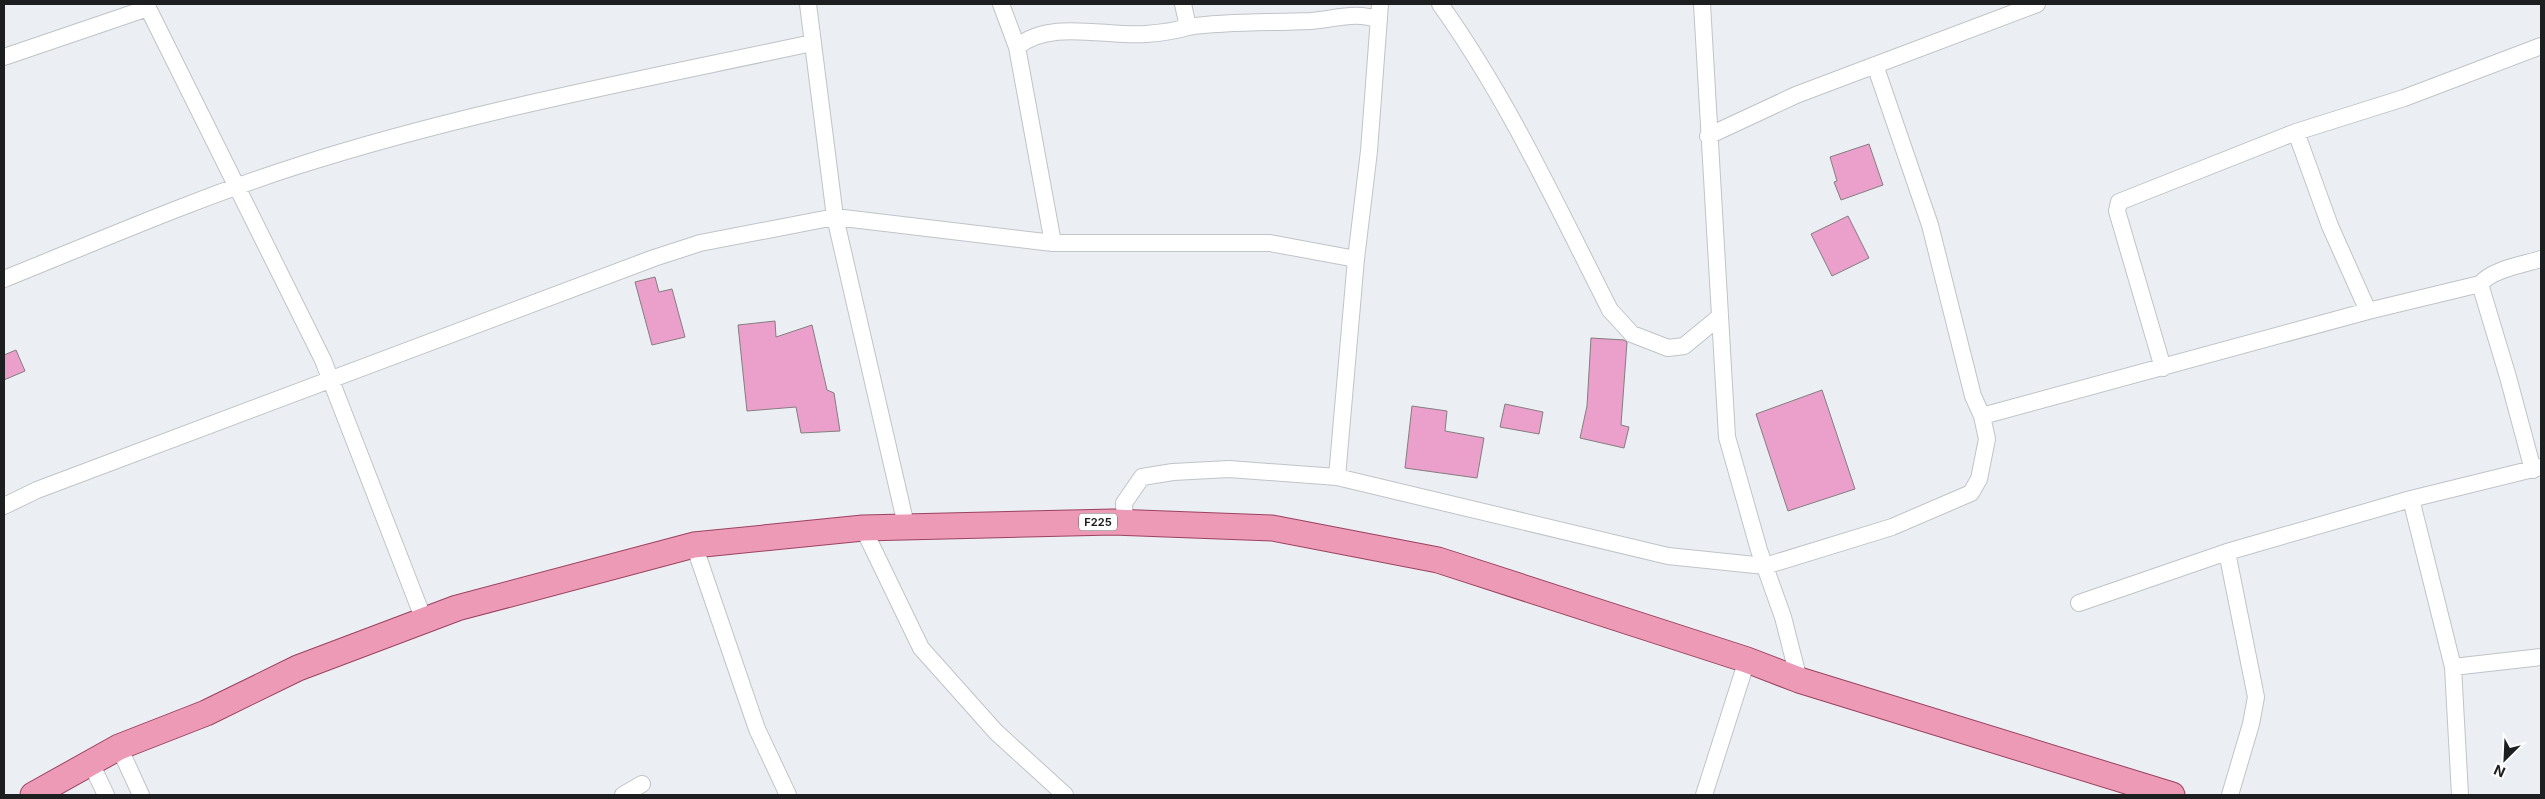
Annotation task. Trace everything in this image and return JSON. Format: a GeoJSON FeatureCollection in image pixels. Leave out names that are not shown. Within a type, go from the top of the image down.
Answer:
{"type":"FeatureCollection","features":[{"type":"Feature","properties":{"kind":"main road","name":"F225"},"geometry":{"type":"LineString","coordinates":[[33,795],[118,747],[206,713],[298,668],[424,620],[457,608],[694,545],[906,525],[1125,522],[1272,528],[1438,560],[1748,660],[1799,680],[2172,795]]}},
{"type":"Feature","properties":{"kind":"street"},"geometry":{"type":"LineString","coordinates":[[808,4],[835,217],[906,525]]}},
{"type":"Feature","properties":{"kind":"street"},"geometry":{"type":"LineString","coordinates":[[1001,4],[1017,47],[1053,243]]}},
{"type":"Feature","properties":{"kind":"street"},"geometry":{"type":"LineString","coordinates":[[1183,4],[1188,27]]}},
{"type":"Feature","properties":{"kind":"street"},"geometry":{"type":"LineString","coordinates":[[1337,477],[1356,259],[1369,151],[1380,4]]}},
{"type":"Feature","properties":{"kind":"street"},"geometry":{"type":"LineString","coordinates":[[1440,4],[1462,35],[1521,134],[1610,310],[1632,334],[1668,348],[1684,346],[1718,318]]}},
{"type":"Feature","properties":{"kind":"street"},"geometry":{"type":"LineString","coordinates":[[1702,4],[1726,437],[1765,566],[1783,617],[1799,680]]}},
{"type":"Feature","properties":{"kind":"street"},"geometry":{"type":"LineString","coordinates":[[1708,136],[1796,95],[2037,4]]}},
{"type":"Feature","properties":{"kind":"street"},"geometry":{"type":"LineString","coordinates":[[4,57],[147,6],[330,378],[424,620]]}},
{"type":"Feature","properties":{"kind":"street"},"geometry":{"type":"LineString","coordinates":[[1017,47],[1026,39],[1050,32],[1145,34],[1188,27],[1272,20],[1314,20],[1358,14],[1379,20]]}},
{"type":"Feature","properties":{"kind":"street"},"geometry":{"type":"LineString","coordinates":[[4,279],[235,187],[299,165],[443,125],[812,43]]}},
{"type":"Feature","properties":{"kind":"street"},"geometry":{"type":"LineString","coordinates":[[2163,368],[2116,211],[2118,202],[2296,132],[2404,98],[2541,46]]}},
{"type":"Feature","properties":{"kind":"street"},"geometry":{"type":"LineString","coordinates":[[1125,522],[1124,503],[1142,478],[1173,472],[1229,469],[1337,477],[1668,556],[1765,566],[1892,527],[1971,493],[1979,479],[1987,439],[1982,416],[1973,396],[1930,225],[1876,66]]}},
{"type":"Feature","properties":{"kind":"street"},"geometry":{"type":"LineString","coordinates":[[2296,132],[2330,226],[2368,311]]}},
{"type":"Feature","properties":{"kind":"street"},"geometry":{"type":"LineString","coordinates":[[4,506],[37,490],[330,378],[672,252],[700,243],[835,217],[1053,243],[1270,244],[1356,259]]}},
{"type":"Feature","properties":{"kind":"street"},"geometry":{"type":"LineString","coordinates":[[1982,416],[2368,311],[2480,284],[2485,278],[2497,273],[2541,259]]}},
{"type":"Feature","properties":{"kind":"street"},"geometry":{"type":"LineString","coordinates":[[2079,603],[2227,552],[2412,499],[2537,468],[2480,284]]}},
{"type":"Feature","properties":{"kind":"street"},"geometry":{"type":"LineString","coordinates":[[2412,499],[2453,667],[2460,795]]}},
{"type":"Feature","properties":{"kind":"street"},"geometry":{"type":"LineString","coordinates":[[862,528],[921,648],[996,732],[1065,795]]}},
{"type":"Feature","properties":{"kind":"street"},"geometry":{"type":"LineString","coordinates":[[694,545],[757,729],[788,795]]}},
{"type":"Feature","properties":{"kind":"street"},"geometry":{"type":"LineString","coordinates":[[2227,552],[2256,697],[2251,724],[2230,795]]}},
{"type":"Feature","properties":{"kind":"street"},"geometry":{"type":"LineString","coordinates":[[2453,667],[2541,657]]}},
{"type":"Feature","properties":{"kind":"street"},"geometry":{"type":"LineString","coordinates":[[1704,795],[1748,660]]}},
{"type":"Feature","properties":{"kind":"street"},"geometry":{"type":"LineString","coordinates":[[118,747],[141,795]]}},
{"type":"Feature","properties":{"kind":"street"},"geometry":{"type":"LineString","coordinates":[[90,762],[106,795]]}},
{"type":"Feature","properties":{"kind":"street"},"geometry":{"type":"LineString","coordinates":[[623,795],[642,784]]}},
{"type":"Feature","properties":{"kind":"building"},"geometry":{"type":"Polygon","coordinates":[[[1869,144],[1883,185],[1841,200],[1834,182],[1837,181],[1830,157],[1869,144]]]}},
{"type":"Feature","properties":{"kind":"building"},"geometry":{"type":"Polygon","coordinates":[[[1848,216],[1869,258],[1832,276],[1811,234],[1848,216]]]}},
{"type":"Feature","properties":{"kind":"building"},"geometry":{"type":"Polygon","coordinates":[[[655,277],[659,292],[672,289],[685,337],[652,345],[635,282],[655,277]]]}},
{"type":"Feature","properties":{"kind":"building"},"geometry":{"type":"Polygon","coordinates":[[[775,321],[776,337],[812,325],[827,390],[834,393],[840,431],[801,433],[796,407],[747,411],[738,325],[775,321]]]}},
{"type":"Feature","properties":{"kind":"building"},"geometry":{"type":"Polygon","coordinates":[[[1591,338],[1624,340],[1627,342],[1621,425],[1629,427],[1624,448],[1580,438],[1587,406],[1591,338]]]}},
{"type":"Feature","properties":{"kind":"building"},"geometry":{"type":"Polygon","coordinates":[[[16,350],[25,371],[4,380],[4,355],[16,350]]]}},
{"type":"Feature","properties":{"kind":"building"},"geometry":{"type":"Polygon","coordinates":[[[1822,390],[1855,489],[1788,511],[1756,414],[1822,390]]]}},
{"type":"Feature","properties":{"kind":"building"},"geometry":{"type":"Polygon","coordinates":[[[1505,404],[1543,412],[1539,434],[1500,427],[1505,404]]]}},
{"type":"Feature","properties":{"kind":"building"},"geometry":{"type":"Polygon","coordinates":[[[1412,406],[1447,411],[1445,431],[1484,438],[1477,478],[1405,468],[1412,406]]]}}]}
